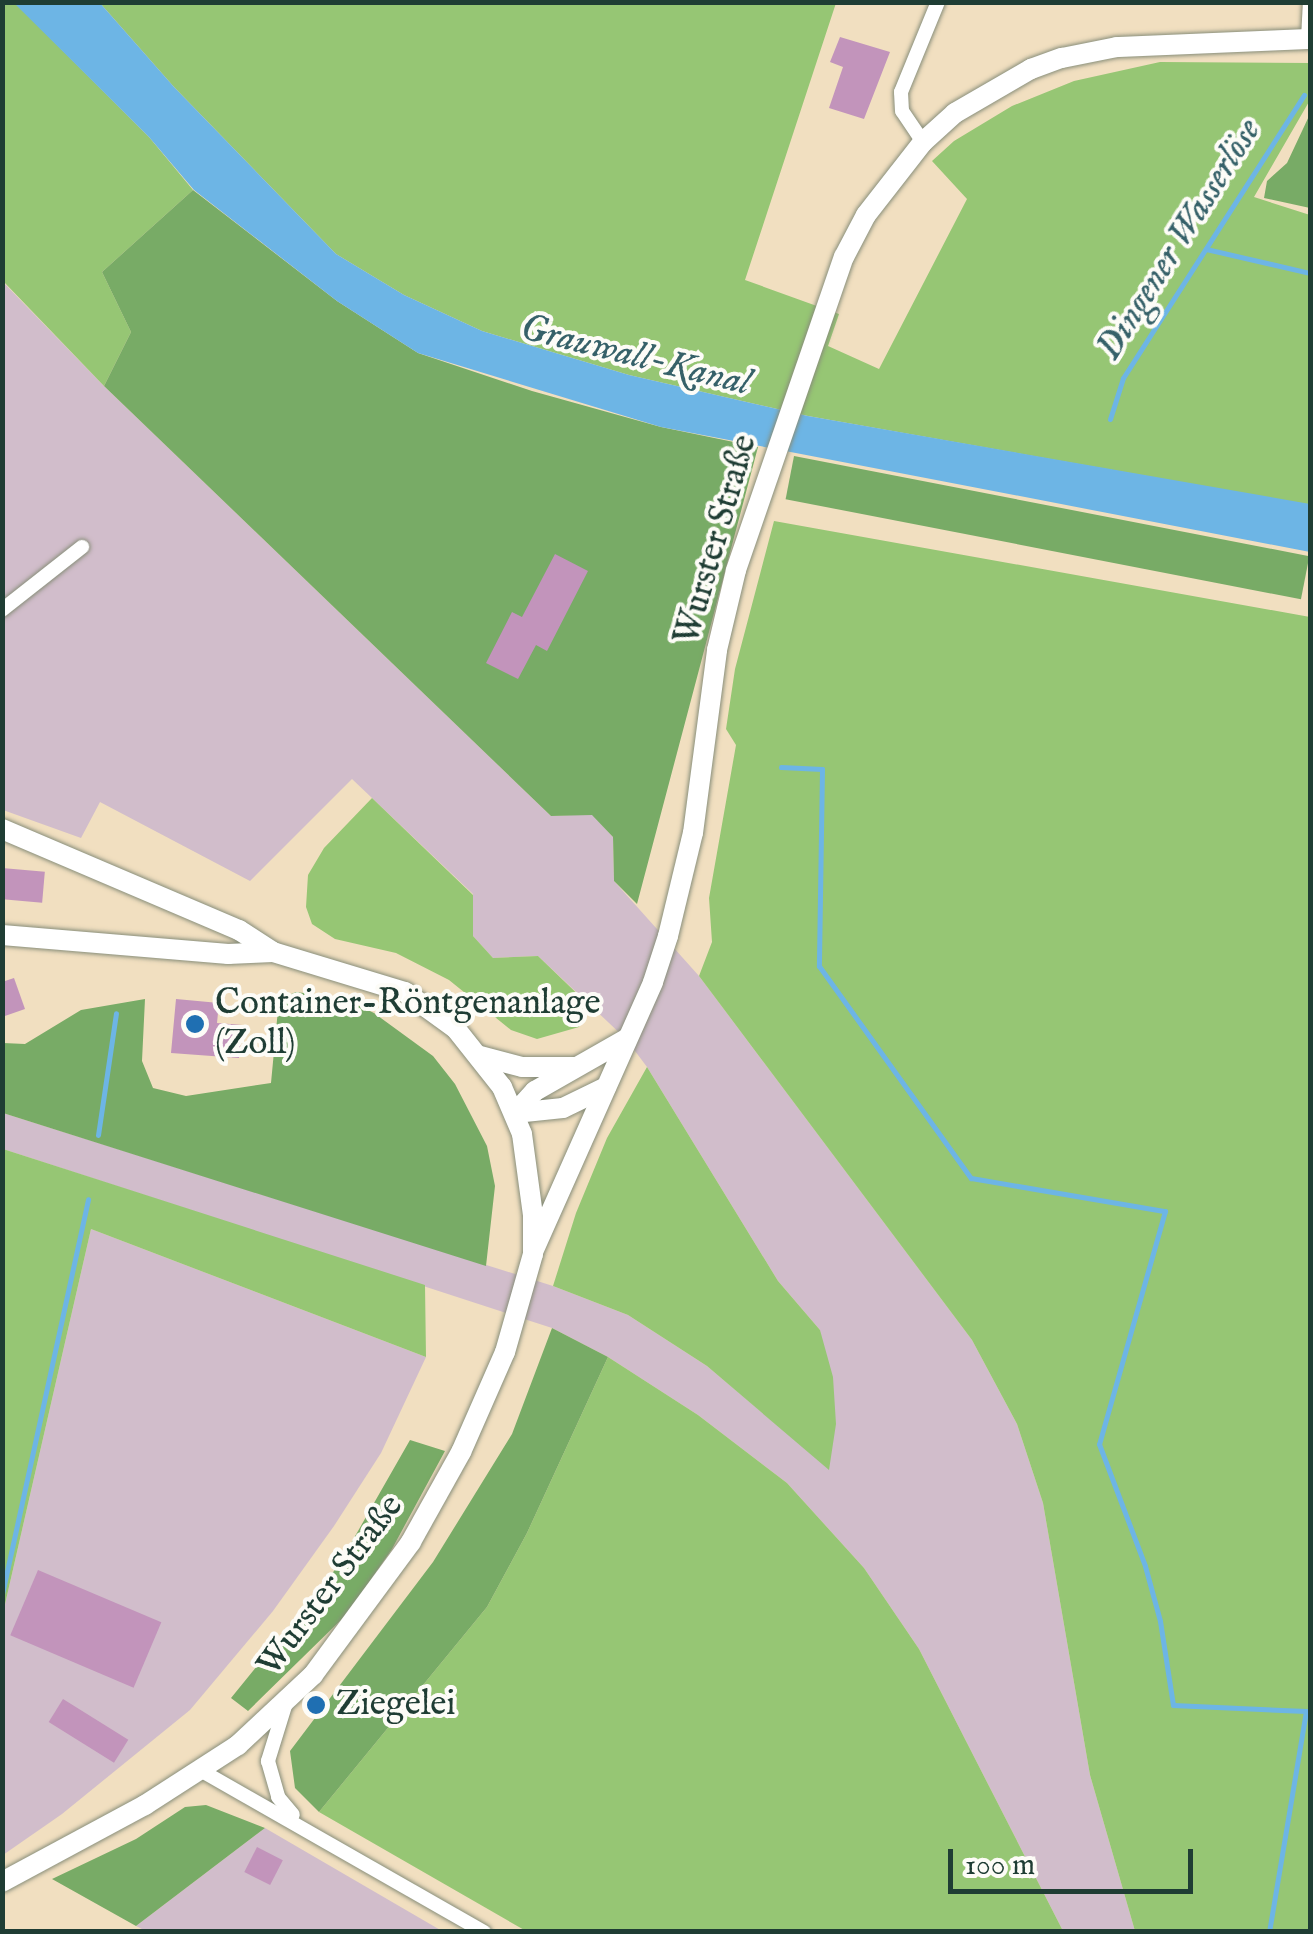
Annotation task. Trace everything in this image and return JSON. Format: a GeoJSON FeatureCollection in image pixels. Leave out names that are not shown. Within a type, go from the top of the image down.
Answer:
{"type":"FeatureCollection","features":[{"type":"Feature","properties":{"kind":"main road","name":"Wurster Straße"},"geometry":{"type":"LineString","coordinates":[[2,1882],[200,1770],[238,1745],[286,1703],[314,1675],[411,1542],[460,1452],[505,1352],[532,1254],[652,982],[679,897],[705,760],[719,640],[736,570],[844,257],[866,215],[923,142],[955,113],[1002,84],[1062,58],[1165,42],[1309,39]]}},
{"type":"Feature","properties":{"kind":"main road"},"geometry":{"type":"LineString","coordinates":[[2,830],[240,930],[273,952]]}},
{"type":"Feature","properties":{"kind":"main road"},"geometry":{"type":"LineString","coordinates":[[2,935],[228,954],[273,952]]}},
{"type":"Feature","properties":{"kind":"main road","name":"Wurster Straße"},"geometry":{"type":"LineString","coordinates":[[273,952],[405,992],[456,1029],[480,1056],[515,1113],[532,1188],[532,1254]]}},
{"type":"Feature","properties":{"kind":"main road"},"geometry":{"type":"LineString","coordinates":[[515,1113],[535,1092],[626,1039]]}},
{"type":"Feature","properties":{"kind":"main road"},"geometry":{"type":"LineString","coordinates":[[480,1056],[522,1067],[576,1067]]}},
{"type":"Feature","properties":{"kind":"main road"},"geometry":{"type":"LineString","coordinates":[[515,1113],[563,1108],[606,1088]]}},
{"type":"Feature","properties":{"kind":"street"},"geometry":{"type":"LineString","coordinates":[[923,142],[902,111],[902,87],[938,2]]}},
{"type":"Feature","properties":{"kind":"street"},"geometry":{"type":"LineString","coordinates":[[1309,39],[1310,4]]}},
{"type":"Feature","properties":{"kind":"street"},"geometry":{"type":"LineString","coordinates":[[2,610],[82,547]]}},
{"type":"Feature","properties":{"kind":"street"},"geometry":{"type":"LineString","coordinates":[[286,1703],[268,1761],[278,1797],[300,1823]]}},
{"type":"Feature","properties":{"kind":"street"},"geometry":{"type":"LineString","coordinates":[[200,1770],[300,1823],[484,1932]]}},
{"type":"Feature","properties":{"kind":"shaded area"},"geometry":{"type":"Polygon","coordinates":[[[2,281],[104,386],[551,816],[592,814],[613,837],[614,881],[699,976],[972,1340],[1017,1424],[1043,1503],[1090,1775],[1135,1931],[1063,1931],[919,1649],[864,1568],[787,1483],[698,1415],[608,1357],[552,1328],[3,1149],[3,1113],[553,1286],[628,1315],[707,1366],[829,1469],[820,1330],[778,1281],[647,1067],[626,1039],[538,956],[493,958],[473,936],[473,894],[352,779],[250,881],[100,802],[81,838],[3,810],[2,281]]]}},
{"type":"Feature","properties":{"kind":"shaded area"},"geometry":{"type":"Polygon","coordinates":[[[91,1229],[426,1357],[381,1453],[334,1526],[273,1611],[190,1710],[62,1814],[3,1855],[3,1613],[91,1229]]]}},
{"type":"Feature","properties":{"kind":"shaded area"},"geometry":{"type":"Polygon","coordinates":[[[265,1828],[442,1931],[148,1932],[136,1926],[265,1828]]]}},
{"type":"Feature","properties":{"kind":"green space"},"geometry":{"type":"Polygon","coordinates":[[[14,2],[149,137],[193,190],[102,272],[131,332],[104,386],[3,281],[2,3],[14,2]]]}},
{"type":"Feature","properties":{"kind":"green space"},"geometry":{"type":"Polygon","coordinates":[[[100,3],[836,3],[745,280],[839,314],[828,346],[879,369],[967,199],[932,161],[954,141],[1012,106],[1074,81],[1160,62],[1310,63],[1310,100],[1254,197],[1310,215],[1310,505],[808,416],[629,375],[482,331],[404,295],[336,254],[174,87],[100,3]]]}},
{"type":"Feature","properties":{"kind":"green space"},"geometry":{"type":"Polygon","coordinates":[[[1310,114],[1310,208],[1264,198],[1267,181],[1287,163],[1310,114]]]}},
{"type":"Feature","properties":{"kind":"green space"},"geometry":{"type":"Polygon","coordinates":[[[193,190],[337,301],[418,353],[532,391],[661,427],[758,447],[637,904],[614,881],[613,837],[592,815],[551,816],[104,386],[131,332],[102,272],[193,190]]]}},
{"type":"Feature","properties":{"kind":"green space"},"geometry":{"type":"Polygon","coordinates":[[[794,456],[1309,556],[1301,599],[786,499],[794,456]]]}},
{"type":"Feature","properties":{"kind":"green space"},"geometry":{"type":"Polygon","coordinates":[[[774,521],[1310,617],[1310,1931],[1135,1931],[1090,1775],[1043,1503],[1017,1424],[972,1340],[699,976],[712,942],[709,898],[736,745],[726,729],[735,669],[774,521]]]}},
{"type":"Feature","properties":{"kind":"green space"},"geometry":{"type":"Polygon","coordinates":[[[372,798],[473,895],[473,936],[493,958],[538,956],[589,1005],[579,1027],[537,1039],[511,1030],[449,980],[396,953],[335,939],[312,924],[306,907],[308,875],[324,848],[372,798]]]}},
{"type":"Feature","properties":{"kind":"green space"},"geometry":{"type":"Polygon","coordinates":[[[296,992],[343,998],[374,1013],[433,1056],[455,1084],[487,1146],[495,1186],[486,1266],[3,1113],[3,1043],[25,1044],[81,1010],[145,999],[142,1061],[153,1088],[186,1096],[271,1083],[279,999],[296,992]]]}},
{"type":"Feature","properties":{"kind":"green space"},"geometry":{"type":"Polygon","coordinates":[[[647,1067],[778,1281],[820,1330],[833,1377],[836,1424],[829,1470],[707,1366],[628,1315],[553,1286],[576,1213],[607,1138],[647,1067]]]}},
{"type":"Feature","properties":{"kind":"green space"},"geometry":{"type":"Polygon","coordinates":[[[3,1149],[425,1285],[426,1357],[91,1229],[3,1613],[3,1149]]]}},
{"type":"Feature","properties":{"kind":"green space"},"geometry":{"type":"Polygon","coordinates":[[[552,1328],[608,1357],[527,1533],[487,1607],[319,1812],[295,1788],[290,1751],[433,1562],[512,1434],[552,1328]]]}},
{"type":"Feature","properties":{"kind":"green space"},"geometry":{"type":"Polygon","coordinates":[[[608,1357],[698,1415],[787,1483],[864,1568],[919,1649],[1063,1931],[526,1931],[319,1812],[487,1607],[527,1533],[608,1357]]]}},
{"type":"Feature","properties":{"kind":"green space"},"geometry":{"type":"Polygon","coordinates":[[[410,1440],[445,1451],[392,1549],[347,1614],[248,1711],[231,1698],[338,1566],[410,1440]]]}},
{"type":"Feature","properties":{"kind":"green space"},"geometry":{"type":"Polygon","coordinates":[[[206,1805],[265,1828],[136,1926],[52,1879],[136,1839],[185,1807],[206,1805]]]}},
{"type":"Feature","properties":{"kind":"water"},"geometry":{"type":"Polygon","coordinates":[[[14,3],[100,3],[174,87],[336,254],[404,295],[482,331],[629,375],[808,416],[1310,504],[1310,552],[661,427],[418,353],[337,301],[194,190],[149,137],[14,3]]]}},
{"type":"Feature","properties":{"kind":"building"},"geometry":{"type":"Polygon","coordinates":[[[840,37],[890,52],[864,119],[829,108],[843,67],[830,62],[840,37]]]}},
{"type":"Feature","properties":{"kind":"building"},"geometry":{"type":"Polygon","coordinates":[[[555,554],[588,571],[547,651],[536,645],[518,679],[486,663],[512,612],[522,617],[555,554]]]}},
{"type":"Feature","properties":{"kind":"building"},"geometry":{"type":"Polygon","coordinates":[[[2,868],[45,872],[42,903],[2,899],[2,868]]]}},
{"type":"Feature","properties":{"kind":"building"},"geometry":{"type":"Polygon","coordinates":[[[14,978],[25,1009],[2,1017],[2,982],[14,978]]]}},
{"type":"Feature","properties":{"kind":"building","name":"Container-Röntgenanlage (Zoll)"},"geometry":{"type":"Polygon","coordinates":[[[176,999],[219,1003],[217,1023],[242,1025],[239,1058],[171,1053],[176,999]]]}},
{"type":"Feature","properties":{"kind":"building"},"geometry":{"type":"Polygon","coordinates":[[[38,1570],[161,1622],[134,1688],[10,1635],[38,1570]]]}},
{"type":"Feature","properties":{"kind":"building"},"geometry":{"type":"Polygon","coordinates":[[[63,1699],[128,1740],[114,1763],[49,1722],[63,1699]]]}},
{"type":"Feature","properties":{"kind":"building"},"geometry":{"type":"Polygon","coordinates":[[[257,1847],[283,1860],[270,1885],[244,1872],[257,1847]]]}},
{"type":"Feature","properties":{"kind":"waterway","name":"Dingener Wasserlöse"},"geometry":{"type":"LineString","coordinates":[[1110,419],[1123,378],[1304,95]]}},
{"type":"Feature","properties":{"kind":"waterway"},"geometry":{"type":"LineString","coordinates":[[1206,249],[1310,273]]}},
{"type":"Feature","properties":{"kind":"waterway"},"geometry":{"type":"LineString","coordinates":[[781,767],[822,769],[819,966],[971,1178],[1165,1211],[1099,1444],[1145,1566],[1160,1621],[1173,1705],[1306,1711],[1269,1932]]}},
{"type":"Feature","properties":{"kind":"waterway"},"geometry":{"type":"LineString","coordinates":[[98,1135],[116,1013]]}},
{"type":"Feature","properties":{"kind":"waterway"},"geometry":{"type":"LineString","coordinates":[[2,1594],[88,1199]]}},
{"type":"Feature","properties":{"kind":"place","name":"Container-Röntgenanlage (Zoll)"},"geometry":{"type":"Point","coordinates":[195,1024]}},
{"type":"Feature","properties":{"kind":"place","name":"Ziegelei"},"geometry":{"type":"Point","coordinates":[316,1705]}},
{"type":"Feature","properties":{"kind":"water label","name":"Grauwall-Kanal"},"geometry":{"type":"Point","coordinates":[635,357]}}]}
